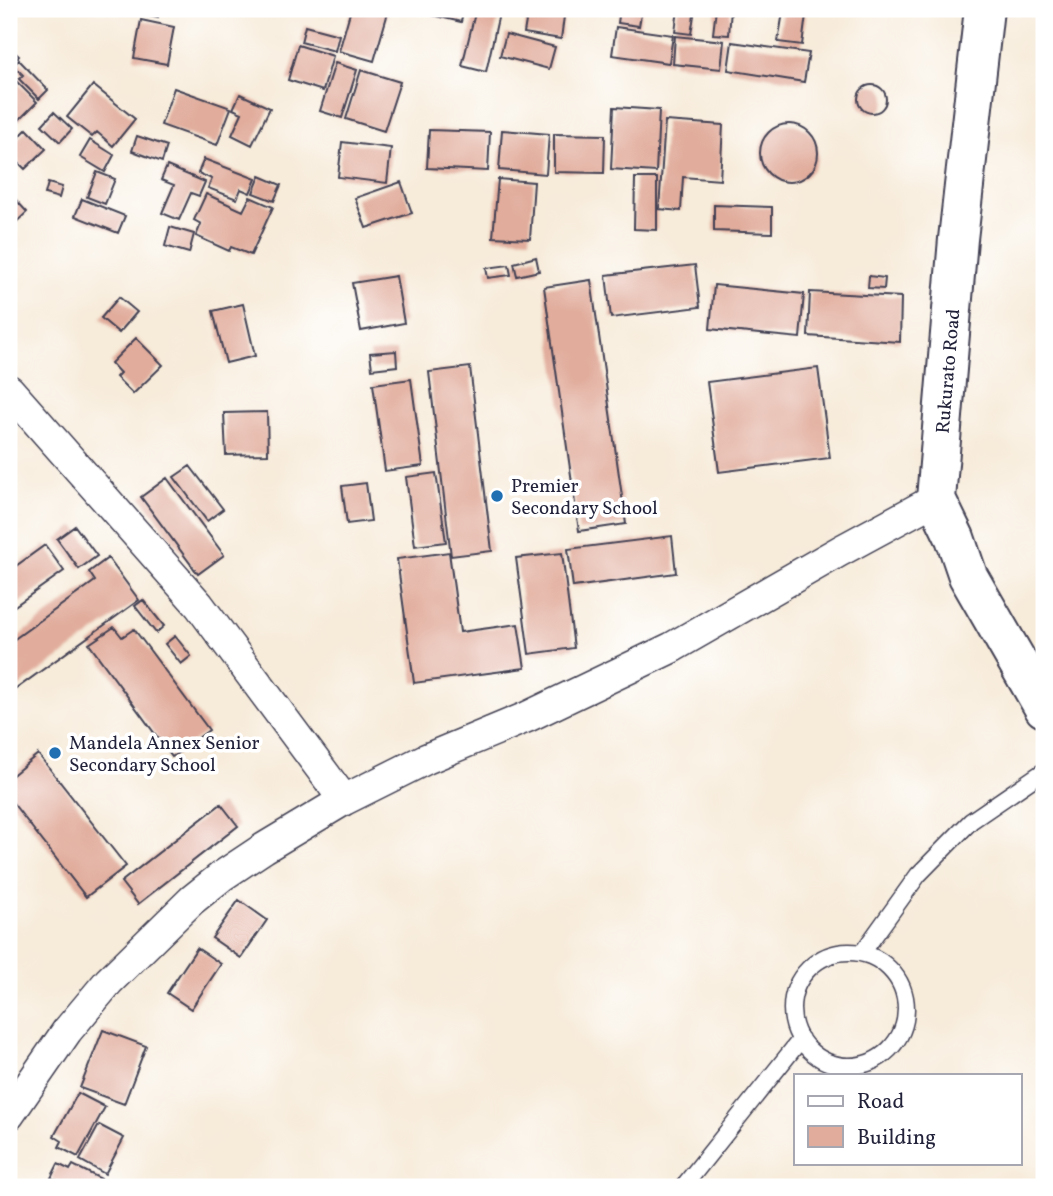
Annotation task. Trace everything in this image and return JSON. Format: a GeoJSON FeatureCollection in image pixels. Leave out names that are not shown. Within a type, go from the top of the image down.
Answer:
{"type":"FeatureCollection","features":[{"type":"Feature","properties":{"kind":"street","name":"Rukurato Road"},"geometry":{"type":"LineString","coordinates":[[936,499],[958,239],[984,9]]}},
{"type":"Feature","properties":{"kind":"street"},"geometry":{"type":"LineString","coordinates":[[9,390],[199,605],[344,800]]}},
{"type":"Feature","properties":{"kind":"street"},"geometry":{"type":"LineString","coordinates":[[9,1115],[66,1031],[109,981],[192,900],[264,848],[344,800],[426,759],[527,717],[671,648],[936,499],[955,538],[968,576],[1044,708]]}},
{"type":"Feature","properties":{"kind":"lane"},"geometry":{"type":"LineString","coordinates":[[862,953],[918,875],[971,821],[1044,771]]}},
{"type":"Feature","properties":{"kind":"lane"},"geometry":{"type":"LineString","coordinates":[[840,953],[862,953],[885,964],[901,983],[907,1007],[902,1032],[888,1052],[871,1062],[852,1067],[832,1063],[814,1054],[801,1039],[793,1018],[793,996],[802,976],[819,961],[840,953]]}},
{"type":"Feature","properties":{"kind":"lane"},"geometry":{"type":"LineString","coordinates":[[682,1187],[801,1039]]}},
{"type":"Feature","properties":{"kind":"building"},"geometry":{"type":"Polygon","coordinates":[[[126,9],[160,9],[158,17],[126,9]]]}},
{"type":"Feature","properties":{"kind":"building"},"geometry":{"type":"Polygon","coordinates":[[[351,9],[389,9],[374,61],[339,51],[351,9]]]}},
{"type":"Feature","properties":{"kind":"building"},"geometry":{"type":"Polygon","coordinates":[[[434,9],[464,9],[461,22],[432,15],[434,9]]]}},
{"type":"Feature","properties":{"kind":"building"},"geometry":{"type":"Polygon","coordinates":[[[476,9],[500,9],[486,72],[462,66],[476,9]]]}},
{"type":"Feature","properties":{"kind":"building"},"geometry":{"type":"Polygon","coordinates":[[[528,9],[565,9],[561,39],[524,33],[528,9]]]}},
{"type":"Feature","properties":{"kind":"building"},"geometry":{"type":"Polygon","coordinates":[[[620,9],[642,9],[639,26],[618,23],[620,9]]]}},
{"type":"Feature","properties":{"kind":"building"},"geometry":{"type":"Polygon","coordinates":[[[678,9],[695,9],[691,34],[675,32],[678,9]]]}},
{"type":"Feature","properties":{"kind":"building"},"geometry":{"type":"Polygon","coordinates":[[[716,9],[731,9],[729,35],[713,34],[716,9]]]}},
{"type":"Feature","properties":{"kind":"building"},"geometry":{"type":"Polygon","coordinates":[[[783,12],[806,15],[802,45],[778,42],[783,12]]]}},
{"type":"Feature","properties":{"kind":"building"},"geometry":{"type":"Polygon","coordinates":[[[141,20],[174,27],[167,64],[134,58],[141,20]]]}},
{"type":"Feature","properties":{"kind":"building"},"geometry":{"type":"Polygon","coordinates":[[[305,26],[339,35],[335,51],[301,42],[305,26]]]}},
{"type":"Feature","properties":{"kind":"building"},"geometry":{"type":"Polygon","coordinates":[[[616,27],[673,35],[669,63],[612,55],[616,27]]]}},
{"type":"Feature","properties":{"kind":"building"},"geometry":{"type":"Polygon","coordinates":[[[506,34],[555,47],[549,69],[500,56],[506,34]]]}},
{"type":"Feature","properties":{"kind":"building"},"geometry":{"type":"Polygon","coordinates":[[[675,36],[724,41],[721,69],[673,64],[675,36]]]}},
{"type":"Feature","properties":{"kind":"building"},"geometry":{"type":"Polygon","coordinates":[[[732,42],[809,53],[804,82],[728,70],[732,42]]]}},
{"type":"Feature","properties":{"kind":"building"},"geometry":{"type":"Polygon","coordinates":[[[298,45],[333,56],[323,91],[288,80],[298,45]]]}},
{"type":"Feature","properties":{"kind":"building"},"geometry":{"type":"Polygon","coordinates":[[[9,47],[19,56],[9,67],[9,47]]]}},
{"type":"Feature","properties":{"kind":"building"},"geometry":{"type":"Polygon","coordinates":[[[19,60],[48,90],[39,99],[19,79],[23,75],[13,65],[19,60]]]}},
{"type":"Feature","properties":{"kind":"building"},"geometry":{"type":"Polygon","coordinates":[[[335,63],[357,70],[342,118],[320,111],[335,63]]]}},
{"type":"Feature","properties":{"kind":"building"},"geometry":{"type":"Polygon","coordinates":[[[361,70],[400,82],[384,131],[346,119],[361,70]]]}},
{"type":"Feature","properties":{"kind":"building"},"geometry":{"type":"Polygon","coordinates":[[[11,76],[37,102],[9,130],[9,78],[11,76]]]}},
{"type":"Feature","properties":{"kind":"building"},"geometry":{"type":"Polygon","coordinates":[[[93,85],[135,119],[113,146],[97,132],[92,137],[67,117],[93,85]]]}},
{"type":"Feature","properties":{"kind":"building"},"geometry":{"type":"Polygon","coordinates":[[[872,85],[882,89],[886,99],[882,109],[872,113],[862,109],[858,99],[862,89],[872,85]]]}},
{"type":"Feature","properties":{"kind":"building"},"geometry":{"type":"Polygon","coordinates":[[[174,88],[231,108],[217,145],[161,125],[174,88]]]}},
{"type":"Feature","properties":{"kind":"building"},"geometry":{"type":"Polygon","coordinates":[[[240,94],[270,108],[252,145],[232,135],[242,113],[233,109],[240,94]]]}},
{"type":"Feature","properties":{"kind":"building"},"geometry":{"type":"Polygon","coordinates":[[[614,107],[659,110],[656,172],[611,169],[614,107]]]}},
{"type":"Feature","properties":{"kind":"building"},"geometry":{"type":"Polygon","coordinates":[[[54,112],[72,129],[60,142],[42,125],[54,112]]]}},
{"type":"Feature","properties":{"kind":"building"},"geometry":{"type":"Polygon","coordinates":[[[665,121],[723,125],[720,180],[683,177],[681,211],[659,209],[665,121]]]}},
{"type":"Feature","properties":{"kind":"building"},"geometry":{"type":"Polygon","coordinates":[[[789,124],[805,129],[813,137],[818,153],[813,169],[805,177],[789,182],[773,177],[765,169],[760,153],[765,137],[773,129],[789,124]]]}},
{"type":"Feature","properties":{"kind":"building"},"geometry":{"type":"Polygon","coordinates":[[[27,129],[46,149],[25,169],[9,153],[9,147],[27,129]]]}},
{"type":"Feature","properties":{"kind":"building"},"geometry":{"type":"Polygon","coordinates":[[[429,130],[490,132],[488,171],[427,168],[429,130]]]}},
{"type":"Feature","properties":{"kind":"building"},"geometry":{"type":"Polygon","coordinates":[[[502,130],[549,134],[546,174],[499,170],[502,130]]]}},
{"type":"Feature","properties":{"kind":"building"},"geometry":{"type":"Polygon","coordinates":[[[554,134],[605,135],[604,173],[554,172],[554,134]]]}},
{"type":"Feature","properties":{"kind":"building"},"geometry":{"type":"Polygon","coordinates":[[[137,136],[167,146],[162,162],[132,151],[137,136]]]}},
{"type":"Feature","properties":{"kind":"building"},"geometry":{"type":"Polygon","coordinates":[[[90,140],[114,155],[105,172],[80,157],[90,140]]]}},
{"type":"Feature","properties":{"kind":"building"},"geometry":{"type":"Polygon","coordinates":[[[342,142],[391,148],[387,183],[338,177],[342,142]]]}},
{"type":"Feature","properties":{"kind":"building"},"geometry":{"type":"Polygon","coordinates":[[[204,159],[256,179],[250,193],[241,189],[237,199],[208,188],[212,179],[198,173],[204,159]]]}},
{"type":"Feature","properties":{"kind":"building"},"geometry":{"type":"Polygon","coordinates":[[[167,166],[205,182],[199,196],[191,193],[179,220],[162,213],[174,185],[161,180],[167,166]]]}},
{"type":"Feature","properties":{"kind":"building"},"geometry":{"type":"Polygon","coordinates":[[[97,172],[115,179],[105,204],[87,197],[97,172]]]}},
{"type":"Feature","properties":{"kind":"building"},"geometry":{"type":"Polygon","coordinates":[[[260,176],[281,185],[274,201],[253,193],[260,176]]]}},
{"type":"Feature","properties":{"kind":"building"},"geometry":{"type":"Polygon","coordinates":[[[635,178],[657,178],[657,230],[634,229],[635,178]]]}},
{"type":"Feature","properties":{"kind":"building"},"geometry":{"type":"Polygon","coordinates":[[[498,179],[534,182],[530,239],[493,237],[498,179]]]}},
{"type":"Feature","properties":{"kind":"building"},"geometry":{"type":"Polygon","coordinates":[[[401,182],[412,213],[366,228],[355,198],[401,182]]]}},
{"type":"Feature","properties":{"kind":"building"},"geometry":{"type":"Polygon","coordinates":[[[48,183],[62,187],[59,198],[45,194],[48,183]]]}},
{"type":"Feature","properties":{"kind":"building"},"geometry":{"type":"Polygon","coordinates":[[[206,194],[243,211],[250,197],[273,207],[251,255],[231,247],[229,251],[196,236],[201,224],[194,220],[206,194]]]}},
{"type":"Feature","properties":{"kind":"building"},"geometry":{"type":"Polygon","coordinates":[[[15,199],[27,212],[9,229],[9,205],[15,199]]]}},
{"type":"Feature","properties":{"kind":"building"},"geometry":{"type":"Polygon","coordinates":[[[82,199],[125,216],[118,233],[75,216],[82,199]]]}},
{"type":"Feature","properties":{"kind":"building"},"geometry":{"type":"Polygon","coordinates":[[[714,205],[772,207],[772,233],[714,231],[714,205]]]}},
{"type":"Feature","properties":{"kind":"building"},"geometry":{"type":"Polygon","coordinates":[[[170,227],[194,234],[189,253],[165,246],[170,227]]]}},
{"type":"Feature","properties":{"kind":"building"},"geometry":{"type":"Polygon","coordinates":[[[536,257],[539,271],[517,276],[514,263],[536,257]]]}},
{"type":"Feature","properties":{"kind":"building"},"geometry":{"type":"Polygon","coordinates":[[[509,265],[511,275],[488,278],[486,268],[509,265]]]}},
{"type":"Feature","properties":{"kind":"building"},"geometry":{"type":"Polygon","coordinates":[[[695,265],[700,307],[611,318],[606,275],[695,265]]]}},
{"type":"Feature","properties":{"kind":"building"},"geometry":{"type":"Polygon","coordinates":[[[396,276],[404,323],[361,331],[352,283],[396,276]]]}},
{"type":"Feature","properties":{"kind":"building"},"geometry":{"type":"Polygon","coordinates":[[[869,276],[885,278],[884,289],[868,288],[869,276]]]}},
{"type":"Feature","properties":{"kind":"building"},"geometry":{"type":"Polygon","coordinates":[[[591,280],[626,524],[579,531],[544,287],[591,280]]]}},
{"type":"Feature","properties":{"kind":"building"},"geometry":{"type":"Polygon","coordinates":[[[714,285],[804,294],[800,338],[710,329],[714,285]]]}},
{"type":"Feature","properties":{"kind":"building"},"geometry":{"type":"Polygon","coordinates":[[[810,292],[901,297],[900,342],[808,336],[810,292]]]}},
{"type":"Feature","properties":{"kind":"building"},"geometry":{"type":"Polygon","coordinates":[[[119,297],[137,312],[119,333],[101,318],[119,297]]]}},
{"type":"Feature","properties":{"kind":"building"},"geometry":{"type":"Polygon","coordinates":[[[243,304],[255,356],[226,363],[213,311],[243,304]]]}},
{"type":"Feature","properties":{"kind":"building"},"geometry":{"type":"Polygon","coordinates":[[[136,338],[163,365],[133,394],[116,377],[120,373],[111,363],[136,338]]]}},
{"type":"Feature","properties":{"kind":"building"},"geometry":{"type":"Polygon","coordinates":[[[396,351],[397,366],[372,369],[370,353],[396,351]]]}},
{"type":"Feature","properties":{"kind":"building"},"geometry":{"type":"Polygon","coordinates":[[[470,367],[492,551],[451,556],[429,372],[470,367]]]}},
{"type":"Feature","properties":{"kind":"building"},"geometry":{"type":"Polygon","coordinates":[[[818,368],[830,458],[719,472],[707,382],[818,368]]]}},
{"type":"Feature","properties":{"kind":"building"},"geometry":{"type":"Polygon","coordinates":[[[411,379],[423,466],[385,471],[373,384],[411,379]]]}},
{"type":"Feature","properties":{"kind":"building"},"geometry":{"type":"Polygon","coordinates":[[[267,412],[268,454],[226,455],[224,413],[267,412]]]}},
{"type":"Feature","properties":{"kind":"building"},"geometry":{"type":"Polygon","coordinates":[[[190,466],[223,509],[207,521],[174,477],[190,466]]]}},
{"type":"Feature","properties":{"kind":"building"},"geometry":{"type":"Polygon","coordinates":[[[436,473],[446,542],[415,546],[406,477],[436,473]]]}},
{"type":"Feature","properties":{"kind":"building"},"geometry":{"type":"Polygon","coordinates":[[[167,478],[224,555],[198,574],[141,497],[167,478]]]}},
{"type":"Feature","properties":{"kind":"building"},"geometry":{"type":"Polygon","coordinates":[[[366,483],[371,521],[347,524],[342,486],[366,483]]]}},
{"type":"Feature","properties":{"kind":"building"},"geometry":{"type":"Polygon","coordinates":[[[75,526],[97,556],[79,569],[57,539],[75,526]]]}},
{"type":"Feature","properties":{"kind":"building"},"geometry":{"type":"Polygon","coordinates":[[[672,536],[676,573],[573,587],[568,549],[672,536]]]}},
{"type":"Feature","properties":{"kind":"building"},"geometry":{"type":"Polygon","coordinates":[[[45,545],[64,571],[9,610],[9,571],[45,545]]]}},
{"type":"Feature","properties":{"kind":"building"},"geometry":{"type":"Polygon","coordinates":[[[449,552],[460,632],[518,624],[525,668],[414,683],[397,559],[449,552]]]}},
{"type":"Feature","properties":{"kind":"building"},"geometry":{"type":"Polygon","coordinates":[[[562,553],[574,648],[529,654],[516,558],[562,553]]]}},
{"type":"Feature","properties":{"kind":"building"},"geometry":{"type":"Polygon","coordinates":[[[108,558],[139,600],[9,694],[9,643],[95,581],[89,572],[108,558]]]}},
{"type":"Feature","properties":{"kind":"building"},"geometry":{"type":"Polygon","coordinates":[[[143,600],[164,626],[156,633],[135,606],[143,600]]]}},
{"type":"Feature","properties":{"kind":"building"},"geometry":{"type":"Polygon","coordinates":[[[114,627],[122,637],[134,629],[209,730],[172,757],[89,644],[114,627]]]}},
{"type":"Feature","properties":{"kind":"building"},"geometry":{"type":"Polygon","coordinates":[[[175,636],[191,656],[181,664],[165,644],[175,636]]]}},
{"type":"Feature","properties":{"kind":"building"},"geometry":{"type":"Polygon","coordinates":[[[38,754],[126,866],[86,897],[9,798],[9,778],[38,754]]]}},
{"type":"Feature","properties":{"kind":"building"},"geometry":{"type":"Polygon","coordinates":[[[221,804],[238,826],[138,904],[121,882],[221,804]]]}},
{"type":"Feature","properties":{"kind":"building"},"geometry":{"type":"Polygon","coordinates":[[[239,900],[267,920],[241,958],[212,938],[239,900]]]}},
{"type":"Feature","properties":{"kind":"building"},"geometry":{"type":"Polygon","coordinates":[[[197,948],[221,964],[191,1009],[167,993],[197,948]]]}},
{"type":"Feature","properties":{"kind":"building"},"geometry":{"type":"Polygon","coordinates":[[[103,1030],[146,1046],[124,1104],[80,1088],[103,1030]]]}},
{"type":"Feature","properties":{"kind":"building"},"geometry":{"type":"Polygon","coordinates":[[[78,1093],[105,1107],[78,1157],[59,1147],[62,1141],[54,1136],[78,1093]]]}},
{"type":"Feature","properties":{"kind":"building"},"geometry":{"type":"Polygon","coordinates":[[[99,1125],[124,1138],[105,1174],[80,1160],[99,1125]]]}},
{"type":"Feature","properties":{"kind":"building"},"geometry":{"type":"Polygon","coordinates":[[[58,1164],[70,1170],[73,1165],[105,1181],[101,1187],[70,1187],[51,1178],[58,1164]]]}},
{"type":"Feature","properties":{"kind":"place","name":"Premier Secondary School"},"geometry":{"type":"Point","coordinates":[497,496]}},
{"type":"Feature","properties":{"kind":"place","name":"Mandela Annex Senior Secondary School"},"geometry":{"type":"Point","coordinates":[55,753]}}]}
